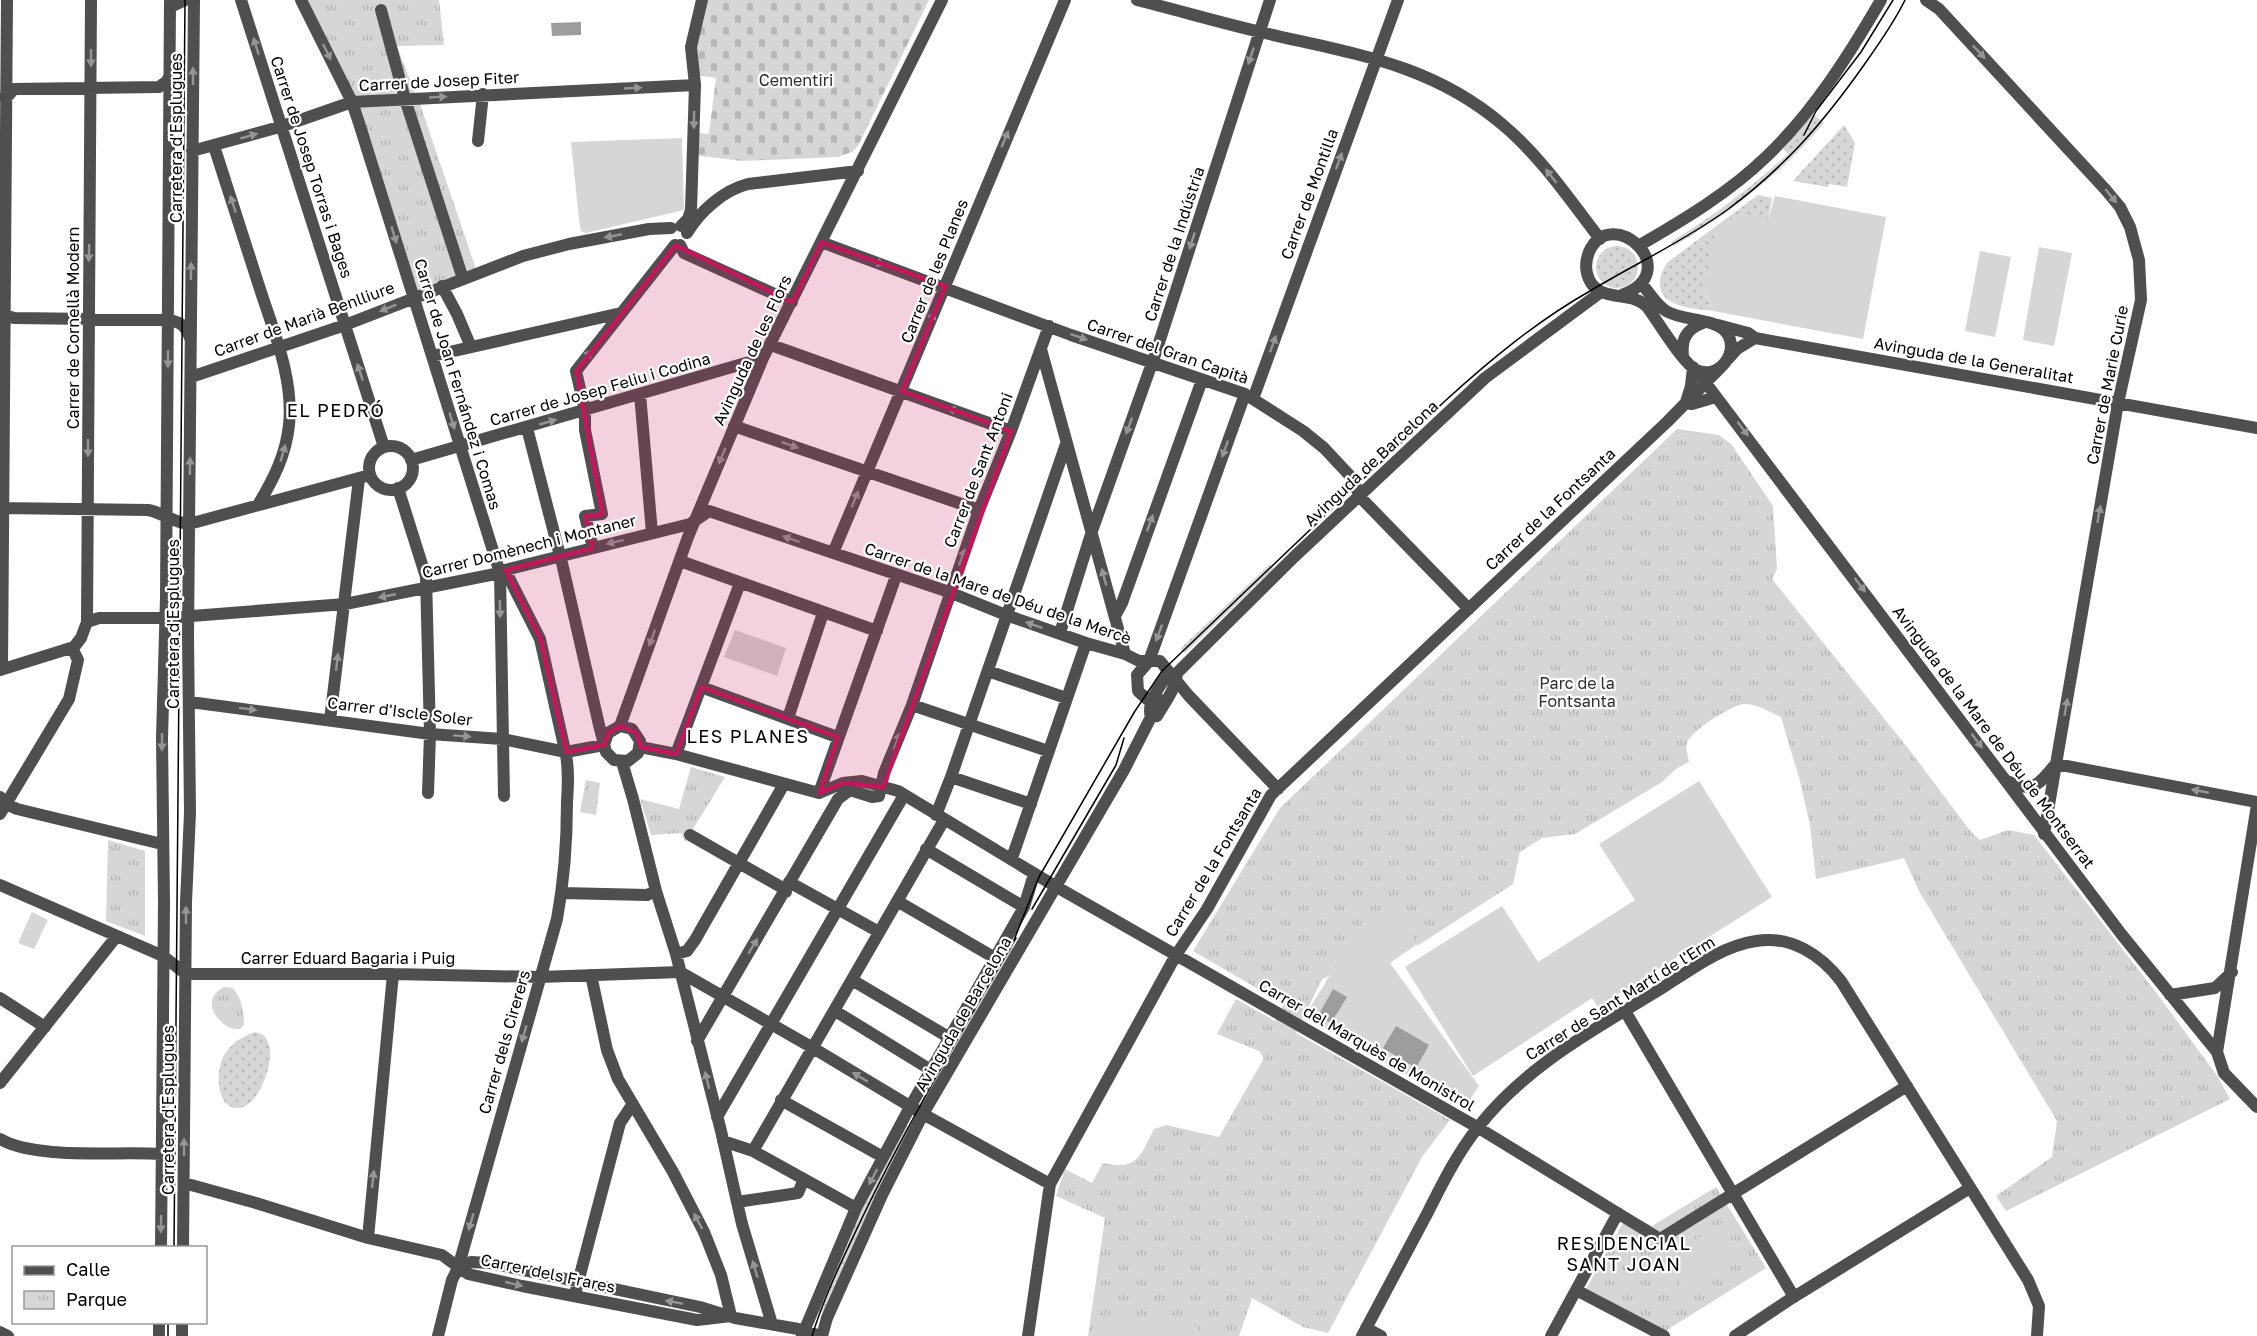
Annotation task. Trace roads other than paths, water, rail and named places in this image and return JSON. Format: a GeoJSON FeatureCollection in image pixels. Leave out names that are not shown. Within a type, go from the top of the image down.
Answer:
{"type":"FeatureCollection","features":[{"type":"Feature","properties":{"kind":"street"},"geometry":{"type":"LineString","coordinates":[[7,0],[4,57],[1,669],[68,650],[78,643],[87,622]]}},
{"type":"Feature","properties":{"kind":"street","name":"Carrer de Cornellà Modern"},"geometry":{"type":"LineString","coordinates":[[87,622],[92,0]]}},
{"type":"Feature","properties":{"kind":"street"},"geometry":{"type":"LineString","coordinates":[[170,3],[185,0]]}},
{"type":"Feature","properties":{"kind":"street","name":"Carretera d'Esplugues"},"geometry":{"type":"LineString","coordinates":[[183,1246],[190,813],[189,524],[194,0]]}},
{"type":"Feature","properties":{"kind":"street","name":"Carrer de Josep Torras i Bages"},"geometry":{"type":"LineString","coordinates":[[241,0],[384,447]]}},
{"type":"Feature","properties":{"kind":"street","name":"Carrer de Joan Fernández i Comas"},"geometry":{"type":"LineString","coordinates":[[301,0],[352,102],[460,447],[502,572],[504,796]]}},
{"type":"Feature","properties":{"kind":"street"},"geometry":{"type":"LineString","coordinates":[[680,229],[688,219],[691,210],[695,85],[691,47],[702,0]]}},
{"type":"Feature","properties":{"kind":"street","name":"Avinguda de les Flors"},"geometry":{"type":"LineString","coordinates":[[620,726],[680,561],[763,358],[942,0]]}},
{"type":"Feature","properties":{"kind":"street","name":"Carrer de les Planes"},"geometry":{"type":"LineString","coordinates":[[833,553],[1065,0]]}},
{"type":"Feature","properties":{"kind":"street"},"geometry":{"type":"LineString","coordinates":[[1137,0],[1375,58],[1418,72],[1457,92],[1503,125],[1536,157],[1600,239]]}},
{"type":"Feature","properties":{"kind":"street","name":"Carrer de la Indústria"},"geometry":{"type":"LineString","coordinates":[[1059,633],[1152,361],[1270,0]]}},
{"type":"Feature","properties":{"kind":"street","name":"Carrer de Montilla"},"geometry":{"type":"LineString","coordinates":[[1153,700],[1148,700],[1138,691],[1139,671],[1149,661],[1398,0]]}},
{"type":"Feature","properties":{"kind":"street","name":"Carrer de Marie Curie"},"geometry":{"type":"LineString","coordinates":[[1926,0],[1939,9],[2120,207],[2130,227],[2139,260],[2141,300],[2118,403],[2044,834]]}},
{"type":"Feature","properties":{"kind":"street"},"geometry":{"type":"LineString","coordinates":[[1640,245],[1703,207],[1769,154],[1826,86],[1881,2]]}},
{"type":"Feature","properties":{"kind":"street","name":"Carretera d'Esplugues"},"geometry":{"type":"LineString","coordinates":[[160,1246],[163,956],[162,714],[166,618],[170,3]]}},
{"type":"Feature","properties":{"kind":"street"},"geometry":{"type":"LineString","coordinates":[[381,10],[405,99],[463,279]]}},
{"type":"Feature","properties":{"kind":"street"},"geometry":{"type":"LineString","coordinates":[[4,97],[14,89],[159,87],[167,81],[170,74]]}},
{"type":"Feature","properties":{"kind":"street","name":"Carrer de Josep Fiter"},"geometry":{"type":"LineString","coordinates":[[192,151],[283,126],[352,102],[695,85]]}},
{"type":"Feature","properties":{"kind":"street"},"geometry":{"type":"LineString","coordinates":[[478,141],[483,94]]}},
{"type":"Feature","properties":{"kind":"street"},"geometry":{"type":"LineString","coordinates":[[214,146],[279,348],[288,389],[289,425],[284,452],[274,479],[258,505]]}},
{"type":"Feature","properties":{"kind":"street"},"geometry":{"type":"LineString","coordinates":[[680,229],[735,188],[748,184],[858,171]]}},
{"type":"Feature","properties":{"kind":"street","name":"Carrer de Marià Benlliure"},"geometry":{"type":"LineString","coordinates":[[191,378],[345,325],[523,256],[569,244],[650,229],[680,229]]}},
{"type":"Feature","properties":{"kind":"street"},"geometry":{"type":"LineString","coordinates":[[593,548],[585,516],[602,514],[576,371],[677,245],[684,242],[680,229]]}},
{"type":"Feature","properties":{"kind":"street"},"geometry":{"type":"LineString","coordinates":[[1622,295],[1633,291],[1641,283],[1646,274],[1647,264],[1640,245],[1632,238],[1611,235],[1600,239],[1591,248],[1586,259],[1586,272],[1592,283],[1601,291],[1640,300],[1646,305],[1683,356],[1707,383]]}},
{"type":"Feature","properties":{"kind":"street","name":"Carrer del Gran Capità"},"geometry":{"type":"LineString","coordinates":[[821,242],[1249,397],[1303,431],[1324,448],[1353,479],[1360,497],[1469,609]]}},
{"type":"Feature","properties":{"kind":"street"},"geometry":{"type":"LineString","coordinates":[[677,245],[684,253],[792,302]]}},
{"type":"Feature","properties":{"kind":"street"},"geometry":{"type":"LineString","coordinates":[[1641,283],[1665,311],[1703,323],[1718,325],[1726,331],[1731,351],[1724,364]]}},
{"type":"Feature","properties":{"kind":"street"},"geometry":{"type":"LineString","coordinates":[[442,286],[471,347]]}},
{"type":"Feature","properties":{"kind":"street","name":"Avinguda de Barcelona"},"geometry":{"type":"LineString","coordinates":[[821,1336],[882,1195],[923,1114],[1124,770],[1151,717],[1149,712],[1153,700],[1174,676],[1294,557],[1485,378],[1601,291]]}},
{"type":"Feature","properties":{"kind":"street"},"geometry":{"type":"LineString","coordinates":[[432,356],[621,313]]}},
{"type":"Feature","properties":{"kind":"street"},"geometry":{"type":"LineString","coordinates":[[3,315],[14,318],[168,320],[180,322],[185,326],[191,339]]}},
{"type":"Feature","properties":{"kind":"street"},"geometry":{"type":"LineString","coordinates":[[1683,356],[1682,345],[1685,335],[1693,327],[1703,323]]}},
{"type":"Feature","properties":{"kind":"street","name":"Avinguda de la Generalitat"},"geometry":{"type":"LineString","coordinates":[[1718,325],[1748,333],[1755,338],[2257,428]]}},
{"type":"Feature","properties":{"kind":"street","name":"Carrer de Sant Antoni"},"geometry":{"type":"LineString","coordinates":[[881,791],[884,773],[912,705],[949,592],[1049,326]]}},
{"type":"Feature","properties":{"kind":"street"},"geometry":{"type":"LineString","coordinates":[[1694,368],[1712,371],[1724,364],[1737,349],[1755,338]]}},
{"type":"Feature","properties":{"kind":"street"},"geometry":{"type":"LineString","coordinates":[[771,345],[1011,430]]}},
{"type":"Feature","properties":{"kind":"street"},"geometry":{"type":"LineString","coordinates":[[1041,348],[1125,654]]}},
{"type":"Feature","properties":{"kind":"street","name":"Carrer de Josep Feliu i Codina"},"geometry":{"type":"LineString","coordinates":[[411,460],[763,358]]}},
{"type":"Feature","properties":{"kind":"street","name":"Carrer de la Fontsanta"},"geometry":{"type":"LineString","coordinates":[[1028,1336],[1050,1184],[1176,955],[1207,909],[1271,795],[1686,403],[1724,364]]}},
{"type":"Feature","properties":{"kind":"street"},"geometry":{"type":"LineString","coordinates":[[1694,368],[1686,403],[1692,404],[1716,397]]}},
{"type":"Feature","properties":{"kind":"street"},"geometry":{"type":"LineString","coordinates":[[1115,616],[1122,603],[1202,380]]}},
{"type":"Feature","properties":{"kind":"street","name":"Avinguda de la Mare de Déu de Montserrat"},"geometry":{"type":"LineString","coordinates":[[1707,383],[2006,780],[2044,834],[2217,1052],[2224,1073],[2257,1107]]}},
{"type":"Feature","properties":{"kind":"street"},"geometry":{"type":"LineString","coordinates":[[640,394],[652,533]]}},
{"type":"Feature","properties":{"kind":"street"},"geometry":{"type":"LineString","coordinates":[[734,426],[979,510]]}},
{"type":"Feature","properties":{"kind":"street"},"geometry":{"type":"LineString","coordinates":[[527,428],[561,557],[604,745],[609,757],[622,762],[633,758],[640,747],[636,733],[620,726],[608,734],[604,745]]}},
{"type":"Feature","properties":{"kind":"street"},"geometry":{"type":"LineString","coordinates":[[753,1151],[926,849],[940,817],[969,723],[1066,444]]}},
{"type":"Feature","properties":{"kind":"street"},"geometry":{"type":"LineString","coordinates":[[2,508],[148,510],[189,524],[364,477],[382,488],[394,490],[410,479],[412,473],[411,460],[399,448],[384,447],[372,457],[364,477],[330,720]]}},
{"type":"Feature","properties":{"kind":"street"},"geometry":{"type":"LineString","coordinates":[[398,488],[426,577],[428,793]]}},
{"type":"Feature","properties":{"kind":"street","name":"Carrer Domènech i Montaner"},"geometry":{"type":"LineString","coordinates":[[87,622],[99,618],[166,618],[345,604],[502,572],[690,524],[709,511],[729,518]]}},
{"type":"Feature","properties":{"kind":"street","name":"Carrer de la Mare de Déu de la Mercè"},"geometry":{"type":"LineString","coordinates":[[729,518],[949,592],[1006,615],[1125,654],[1139,661],[1160,661],[1278,789]]}},
{"type":"Feature","properties":{"kind":"street"},"geometry":{"type":"LineString","coordinates":[[680,561],[877,631]]}},
{"type":"Feature","properties":{"kind":"street","name":"Carrer dels Cirerers"},"geometry":{"type":"LineString","coordinates":[[438,1336],[452,1280],[458,1268],[557,919],[562,893],[567,825],[566,752],[540,639],[502,572]]}},
{"type":"Feature","properties":{"kind":"street"},"geometry":{"type":"LineString","coordinates":[[819,794],[837,737],[896,576]]}},
{"type":"Feature","properties":{"kind":"street"},"geometry":{"type":"LineString","coordinates":[[676,754],[740,583]]}},
{"type":"Feature","properties":{"kind":"street"},"geometry":{"type":"LineString","coordinates":[[788,718],[823,613]]}},
{"type":"Feature","properties":{"kind":"street"},"geometry":{"type":"LineString","coordinates":[[1012,858],[1086,643]]}},
{"type":"Feature","properties":{"kind":"street"},"geometry":{"type":"LineString","coordinates":[[68,650],[74,652],[78,660],[69,699],[2,805],[162,844]]}},
{"type":"Feature","properties":{"kind":"street"},"geometry":{"type":"LineString","coordinates":[[988,671],[1066,698]]}},
{"type":"Feature","properties":{"kind":"street","name":"Avinguda de Barcelona"},"geometry":{"type":"LineString","coordinates":[[1151,717],[1156,716],[1167,698],[1174,676]]}},
{"type":"Feature","properties":{"kind":"street"},"geometry":{"type":"LineString","coordinates":[[701,687],[837,737]]}},
{"type":"Feature","properties":{"kind":"street"},"geometry":{"type":"LineString","coordinates":[[1153,700],[1167,698]]}},
{"type":"Feature","properties":{"kind":"street","name":"Carrer d'Iscle Soler"},"geometry":{"type":"LineString","coordinates":[[190,702],[429,734],[502,739],[566,752],[604,745]]}},
{"type":"Feature","properties":{"kind":"street"},"geometry":{"type":"LineString","coordinates":[[912,705],[1048,751]]}},
{"type":"Feature","properties":{"kind":"street"},"geometry":{"type":"LineString","coordinates":[[640,747],[676,754],[819,794],[843,783],[862,781],[881,791],[872,797],[850,790],[838,799],[697,1041]]}},
{"type":"Feature","properties":{"kind":"street"},"geometry":{"type":"LineString","coordinates":[[622,762],[656,891],[676,954],[737,1202],[772,1324]]}},
{"type":"Feature","properties":{"kind":"street"},"geometry":{"type":"LineString","coordinates":[[2006,780],[2020,787],[2033,786],[2041,782],[2056,764],[2257,804],[2232,972],[2217,1052]]}},
{"type":"Feature","properties":{"kind":"street"},"geometry":{"type":"LineString","coordinates":[[951,777],[1031,804]]}},
{"type":"Feature","properties":{"kind":"street"},"geometry":{"type":"LineString","coordinates":[[676,954],[687,951],[695,940],[784,784]]}},
{"type":"Feature","properties":{"kind":"street","name":"Carrer del Marquès de Monistrol"},"geometry":{"type":"LineString","coordinates":[[881,791],[894,789],[1012,858],[1034,874],[1477,1127],[1660,1239],[1732,1192]]}},
{"type":"Feature","properties":{"kind":"street"},"geometry":{"type":"LineString","coordinates":[[717,1117],[904,795]]}},
{"type":"Feature","properties":{"kind":"street"},"geometry":{"type":"LineString","coordinates":[[690,835],[781,887],[788,887],[838,909],[879,932]]}},
{"type":"Feature","properties":{"kind":"street"},"geometry":{"type":"LineString","coordinates":[[926,849],[1024,907],[1055,886]]}},
{"type":"Feature","properties":{"kind":"street","name":"Avinguda de Barcelona"},"geometry":{"type":"LineString","coordinates":[[803,1333],[856,1208],[910,1107],[1024,907],[1034,874]]}},
{"type":"Feature","properties":{"kind":"street"},"geometry":{"type":"LineString","coordinates":[[0,885],[163,956],[186,974]]}},
{"type":"Feature","properties":{"kind":"street"},"geometry":{"type":"LineString","coordinates":[[562,893],[647,895],[656,891]]}},
{"type":"Feature","properties":{"kind":"street"},"geometry":{"type":"LineString","coordinates":[[897,902],[995,958]]}},
{"type":"Feature","properties":{"kind":"street"},"geometry":{"type":"LineString","coordinates":[[0,1083],[116,937]]}},
{"type":"Feature","properties":{"kind":"street","name":"Carrer de Sant Martí de l'Erm"},"geometry":{"type":"LineString","coordinates":[[1364,1332],[1448,1174],[1477,1127],[1502,1100],[1534,1071],[1624,1011],[1684,974],[1738,945],[1758,940],[1788,943],[1816,956],[1834,972],[2028,1280],[2039,1306],[2037,1336]]}},
{"type":"Feature","properties":{"kind":"street"},"geometry":{"type":"LineString","coordinates":[[680,972],[910,1107],[1050,1184]]}},
{"type":"Feature","properties":{"kind":"street","name":"Carrer Eduard Bagaria i Puig"},"geometry":{"type":"LineString","coordinates":[[186,974],[393,974],[540,978],[680,972]]}},
{"type":"Feature","properties":{"kind":"street"},"geometry":{"type":"LineString","coordinates":[[2170,995],[2215,988],[2232,972]]}},
{"type":"Feature","properties":{"kind":"street"},"geometry":{"type":"LineString","coordinates":[[368,1238],[393,974]]}},
{"type":"Feature","properties":{"kind":"street"},"geometry":{"type":"LineString","coordinates":[[591,975],[607,1050],[618,1079],[673,1173],[704,1232],[721,1275],[731,1316]]}},
{"type":"Feature","properties":{"kind":"street"},"geometry":{"type":"LineString","coordinates":[[852,980],[950,1038]]}},
{"type":"Feature","properties":{"kind":"street"},"geometry":{"type":"LineString","coordinates":[[0,998],[45,1027]]}},
{"type":"Feature","properties":{"kind":"street"},"geometry":{"type":"LineString","coordinates":[[835,1011],[931,1071]]}},
{"type":"Feature","properties":{"kind":"street"},"geometry":{"type":"LineString","coordinates":[[1624,1011],[1794,1296]]}},
{"type":"Feature","properties":{"kind":"street"},"geometry":{"type":"LineString","coordinates":[[1732,1192],[1907,1086]]}},
{"type":"Feature","properties":{"kind":"street"},"geometry":{"type":"LineString","coordinates":[[782,1100],[883,1157]]}},
{"type":"Feature","properties":{"kind":"street"},"geometry":{"type":"LineString","coordinates":[[576,1289],[620,1123],[632,1105]]}},
{"type":"Feature","properties":{"kind":"street"},"geometry":{"type":"LineString","coordinates":[[0,1139],[10,1144],[56,1152],[161,1154]]}},
{"type":"Feature","properties":{"kind":"street"},"geometry":{"type":"LineString","coordinates":[[723,1141],[753,1151],[856,1208]]}},
{"type":"Feature","properties":{"kind":"street"},"geometry":{"type":"LineString","coordinates":[[737,1202],[798,1193],[804,1179]]}},
{"type":"Feature","properties":{"kind":"street","name":"Carrer dels Frares"},"geometry":{"type":"LineString","coordinates":[[184,1183],[368,1238],[442,1255],[468,1274],[576,1289],[697,1320],[731,1316],[821,1336]]}},
{"type":"Feature","properties":{"kind":"street"},"geometry":{"type":"LineString","coordinates":[[1735,1336],[1794,1296],[1970,1188]]}},
{"type":"Feature","properties":{"kind":"street"},"geometry":{"type":"LineString","coordinates":[[1551,1336],[1618,1213]]}},
{"type":"Feature","properties":{"kind":"street"},"geometry":{"type":"LineString","coordinates":[[1576,1290],[1664,1336]]}},
{"type":"Feature","properties":{"kind":"street"},"geometry":{"type":"LineString","coordinates":[[0,1332],[8,1336]]}},
{"type":"Feature","properties":{"kind":"street"},"geometry":{"type":"LineString","coordinates":[[1364,1332],[1381,1336]]}},
{"type":"Feature","properties":{"kind":"tram line"},"geometry":{"type":"LineString","coordinates":[[174,1246],[185,0]]}},
{"type":"Feature","properties":{"kind":"tram line"},"geometry":{"type":"LineString","coordinates":[[1804,135],[1816,111],[1861,52],[1893,0]]}},
{"type":"Feature","properties":{"kind":"tram line"},"geometry":{"type":"LineString","coordinates":[[1012,945],[1039,877],[1135,711],[1162,671],[1445,401],[1497,356],[1570,303],[1711,221],[1767,178],[1818,125],[1849,86],[1880,42],[1905,0]]}},
{"type":"Feature","properties":{"kind":"tram line"},"geometry":{"type":"LineString","coordinates":[[1032,909],[1116,765],[1124,738]]}},
{"type":"Feature","properties":{"kind":"tram line"},"geometry":{"type":"LineString","coordinates":[[812,1336],[836,1274],[864,1214],[937,1074],[1016,938]]}},
{"type":"Feature","properties":{"kind":"tram line"},"geometry":{"type":"LineString","coordinates":[[168,1324],[168,1336]]}},
{"type":"Feature","properties":{"kind":"district","name":"EL PEDRÓ"},"geometry":{"type":"Point","coordinates":[336,410]}},
{"type":"Feature","properties":{"kind":"district","name":"LES PLANES"},"geometry":{"type":"Point","coordinates":[748,736]}},
{"type":"Feature","properties":{"kind":"district","name":"RESIDENCIAL SANT JOAN"},"geometry":{"type":"Point","coordinates":[1624,1253]}},
{"type":"Feature","properties":{"kind":"park label","name":"Cementiri"},"geometry":{"type":"Point","coordinates":[796,80]}},
{"type":"Feature","properties":{"kind":"park label","name":"Parc de la Fontsanta"},"geometry":{"type":"Point","coordinates":[1577,692]}}]}
